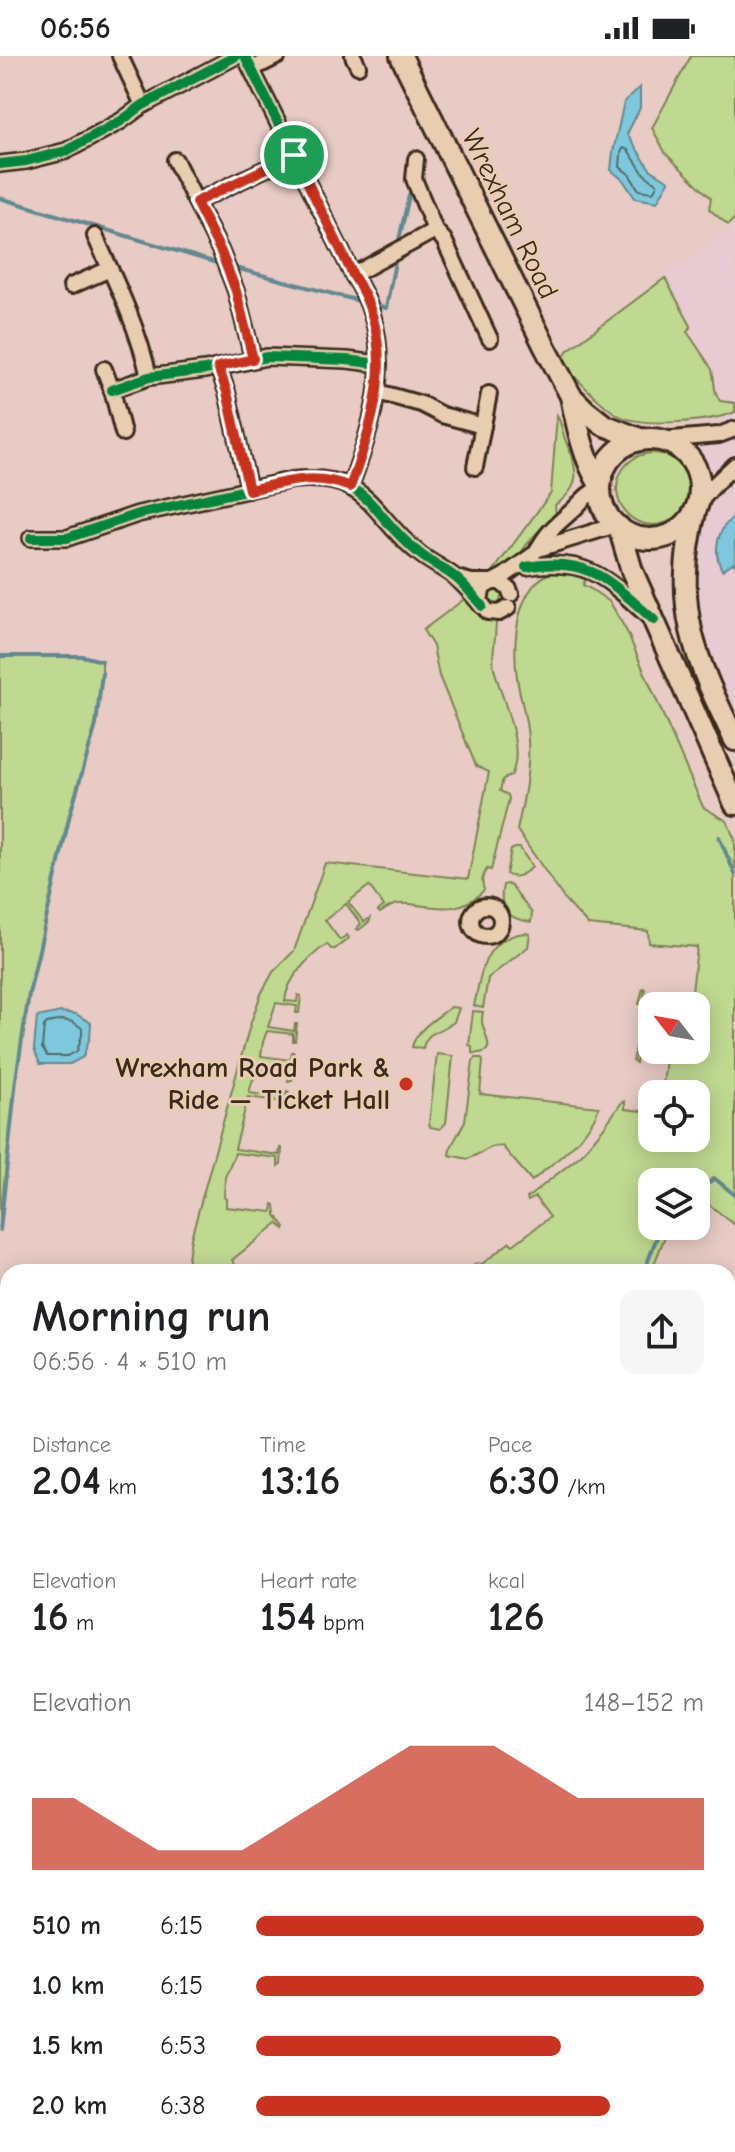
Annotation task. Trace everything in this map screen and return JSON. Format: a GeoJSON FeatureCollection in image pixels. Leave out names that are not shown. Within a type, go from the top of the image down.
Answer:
{"type":"FeatureCollection","features":[{"type":"Feature","properties":{"kind":"highway","name":"Wrexham Road"},"geometry":{"type":"LineString","coordinates":[[401,56],[571,396],[594,419],[611,429],[650,440]]}},
{"type":"Feature","properties":{"kind":"highway","name":"Wrexham Road"},"geometry":{"type":"LineString","coordinates":[[571,396],[575,419],[600,487]]}},
{"type":"Feature","properties":{"kind":"highway"},"geometry":{"type":"LineString","coordinates":[[735,740],[700,665],[687,611],[686,559],[700,485],[694,465],[674,445],[650,440],[627,445],[614,454],[603,473],[600,487],[602,502],[617,526],[632,571],[735,804]]}},
{"type":"Feature","properties":{"kind":"highway"},"geometry":{"type":"LineString","coordinates":[[617,526],[638,537],[656,538],[680,529],[697,507]]}},
{"type":"Feature","properties":{"kind":"street"},"geometry":{"type":"LineString","coordinates":[[120,56],[143,105]]}},
{"type":"Feature","properties":{"kind":"street"},"geometry":{"type":"LineString","coordinates":[[0,164],[66,151],[121,121],[143,105],[236,56]]}},
{"type":"Feature","properties":{"kind":"street"},"geometry":{"type":"LineString","coordinates":[[278,56],[249,63],[360,286],[373,318],[379,349],[378,392],[368,436],[350,487]]}},
{"type":"Feature","properties":{"kind":"street"},"geometry":{"type":"LineString","coordinates":[[196,202],[294,155]]}},
{"type":"Feature","properties":{"kind":"street"},"geometry":{"type":"LineString","coordinates":[[416,159],[414,179],[435,230],[444,240],[490,339]]}},
{"type":"Feature","properties":{"kind":"street"},"geometry":{"type":"LineString","coordinates":[[175,160],[221,252],[236,291],[253,359]]}},
{"type":"Feature","properties":{"kind":"street"},"geometry":{"type":"LineString","coordinates":[[353,275],[435,230]]}},
{"type":"Feature","properties":{"kind":"street"},"geometry":{"type":"LineString","coordinates":[[95,236],[132,317],[149,377]]}},
{"type":"Feature","properties":{"kind":"street"},"geometry":{"type":"LineString","coordinates":[[71,286],[110,269]]}},
{"type":"Feature","properties":{"kind":"street"},"geometry":{"type":"LineString","coordinates":[[112,390],[149,377],[253,359],[294,357],[379,364]]}},
{"type":"Feature","properties":{"kind":"street"},"geometry":{"type":"LineString","coordinates":[[218,367],[227,392],[249,490]]}},
{"type":"Feature","properties":{"kind":"street"},"geometry":{"type":"LineString","coordinates":[[104,369],[123,433]]}},
{"type":"Feature","properties":{"kind":"street"},"geometry":{"type":"LineString","coordinates":[[378,392],[483,426]]}},
{"type":"Feature","properties":{"kind":"street"},"geometry":{"type":"LineString","coordinates":[[475,467],[489,394]]}},
{"type":"Feature","properties":{"kind":"street"},"geometry":{"type":"LineString","coordinates":[[650,440],[719,435],[735,429]]}},
{"type":"Feature","properties":{"kind":"street"},"geometry":{"type":"LineString","coordinates":[[697,507],[735,465]]}},
{"type":"Feature","properties":{"kind":"street"},"geometry":{"type":"LineString","coordinates":[[31,538],[67,538],[138,514],[292,480],[314,478],[333,480],[362,494],[419,553],[456,578],[488,612],[504,611],[510,601],[509,589],[500,582],[456,578]]}},
{"type":"Feature","properties":{"kind":"street"},"geometry":{"type":"LineString","coordinates":[[600,487],[589,492],[551,528],[538,549],[617,526]]}},
{"type":"Feature","properties":{"kind":"street"},"geometry":{"type":"LineString","coordinates":[[482,606],[480,595],[489,583],[529,561],[564,564],[594,572],[654,620]]}},
{"type":"Feature","properties":{"kind":"shaded area"},"geometry":{"type":"Polygon","coordinates":[[[735,226],[735,717],[695,649],[690,630],[700,485],[694,465],[674,445],[728,432],[665,276],[735,226]]]}},
{"type":"Feature","properties":{"kind":"green space"},"geometry":{"type":"Polygon","coordinates":[[[691,56],[735,56],[735,218],[728,225],[709,209],[711,198],[666,154],[652,128],[691,56]]]}},
{"type":"Feature","properties":{"kind":"green space"},"geometry":{"type":"Polygon","coordinates":[[[665,278],[691,326],[687,332],[712,370],[720,401],[735,403],[735,412],[710,419],[676,422],[629,419],[603,404],[561,365],[567,351],[665,278]]]}},
{"type":"Feature","properties":{"kind":"green space"},"geometry":{"type":"Polygon","coordinates":[[[557,415],[575,467],[574,483],[555,505],[556,515],[520,554],[505,585],[497,619],[493,664],[511,722],[516,751],[511,776],[503,779],[500,791],[509,799],[491,870],[487,869],[483,877],[484,890],[469,902],[454,907],[400,904],[380,913],[378,911],[384,906],[369,886],[348,902],[364,922],[370,918],[359,930],[356,929],[361,924],[346,904],[325,920],[340,940],[347,935],[349,938],[335,949],[327,944],[294,976],[285,1001],[297,1002],[298,995],[301,996],[299,1013],[296,1013],[297,1006],[276,1003],[268,1027],[294,1031],[297,1024],[295,1041],[293,1034],[267,1031],[263,1042],[261,1056],[290,1060],[294,1052],[292,1080],[288,1081],[289,1073],[260,1069],[249,1093],[285,1098],[287,1091],[288,1108],[285,1109],[285,1102],[248,1097],[235,1149],[279,1155],[282,1148],[281,1164],[278,1166],[278,1158],[235,1153],[225,1177],[226,1207],[272,1212],[273,1204],[276,1215],[285,1227],[278,1223],[232,1260],[235,1264],[187,1264],[191,1238],[250,1025],[273,972],[294,951],[325,863],[468,879],[489,772],[476,766],[439,676],[433,646],[423,630],[483,585],[551,493],[557,415]]]}},
{"type":"Feature","properties":{"kind":"green space"},"geometry":{"type":"Polygon","coordinates":[[[660,453],[679,463],[687,475],[687,503],[679,515],[667,523],[646,525],[627,515],[619,503],[617,482],[627,463],[639,455],[660,453]]]}},
{"type":"Feature","properties":{"kind":"green space"},"geometry":{"type":"Polygon","coordinates":[[[566,569],[587,575],[583,585],[610,602],[627,632],[703,807],[727,821],[735,840],[735,1225],[710,1206],[710,1168],[638,1168],[638,1240],[664,1240],[654,1264],[482,1264],[550,1217],[535,1197],[528,1201],[527,1198],[581,1155],[622,1102],[625,1101],[625,1109],[638,1111],[638,1152],[710,1152],[710,1080],[663,1080],[665,1064],[710,1064],[710,992],[692,992],[697,947],[649,943],[648,931],[588,925],[565,900],[517,830],[526,784],[528,751],[517,678],[517,627],[527,595],[549,573],[566,569]]]}},
{"type":"Feature","properties":{"kind":"green space"},"geometry":{"type":"Polygon","coordinates":[[[0,656],[82,656],[102,661],[102,673],[96,725],[70,814],[29,994],[16,1079],[0,1230],[0,656]]]}},
{"type":"Feature","properties":{"kind":"green space"},"geometry":{"type":"Polygon","coordinates":[[[520,848],[532,867],[523,874],[513,876],[506,874],[511,850],[520,848]]]}},
{"type":"Feature","properties":{"kind":"green space"},"geometry":{"type":"Polygon","coordinates":[[[507,884],[532,913],[531,922],[506,911],[502,893],[503,885],[507,884]]]}},
{"type":"Feature","properties":{"kind":"green space"},"geometry":{"type":"Polygon","coordinates":[[[530,934],[528,947],[488,978],[483,1008],[474,1006],[483,969],[493,949],[511,936],[530,934]]]}},
{"type":"Feature","properties":{"kind":"green space"},"geometry":{"type":"Polygon","coordinates":[[[451,1007],[459,1008],[454,1022],[431,1034],[423,1048],[412,1047],[422,1029],[451,1007]]]}},
{"type":"Feature","properties":{"kind":"green space"},"geometry":{"type":"Polygon","coordinates":[[[473,1011],[483,1012],[482,1022],[488,1041],[485,1052],[472,1053],[472,1046],[469,1045],[473,1011]]]}},
{"type":"Feature","properties":{"kind":"green space"},"geometry":{"type":"Polygon","coordinates":[[[638,1045],[636,1063],[633,1061],[635,1046],[638,1045]]]}},
{"type":"Feature","properties":{"kind":"green space"},"geometry":{"type":"Polygon","coordinates":[[[437,1054],[453,1056],[446,1123],[440,1129],[430,1127],[429,1123],[437,1054]]]}},
{"type":"Feature","properties":{"kind":"green space"},"geometry":{"type":"Polygon","coordinates":[[[476,1058],[483,1061],[480,1094],[599,1107],[580,1138],[532,1181],[502,1146],[492,1147],[468,1159],[449,1155],[465,1121],[473,1061],[476,1058]]]}},
{"type":"Feature","properties":{"kind":"water"},"geometry":{"type":"Polygon","coordinates":[[[640,87],[640,108],[627,134],[650,169],[669,181],[657,202],[635,198],[623,180],[611,170],[624,102],[640,87]]]}},
{"type":"Feature","properties":{"kind":"water"},"geometry":{"type":"Polygon","coordinates":[[[735,516],[735,565],[733,563],[722,570],[717,555],[718,540],[724,527],[735,516]]]}},
{"type":"Feature","properties":{"kind":"water"},"geometry":{"type":"Polygon","coordinates":[[[61,1012],[76,1014],[91,1023],[83,1057],[70,1064],[40,1064],[34,1049],[37,1017],[61,1012]]]}},
{"type":"Feature","properties":{"kind":"waterway"},"geometry":{"type":"LineString","coordinates":[[398,244],[411,187]]}},
{"type":"Feature","properties":{"kind":"waterway"},"geometry":{"type":"LineString","coordinates":[[0,198],[220,264]]}},
{"type":"Feature","properties":{"kind":"waterway"},"geometry":{"type":"LineString","coordinates":[[371,304],[386,308],[396,257]]}},
{"type":"Feature","properties":{"kind":"waterway"},"geometry":{"type":"LineString","coordinates":[[232,267],[363,302]]}},
{"type":"Feature","properties":{"kind":"waterway"},"geometry":{"type":"LineString","coordinates":[[0,656],[82,656],[102,661]]}},
{"type":"Feature","properties":{"kind":"waterway"},"geometry":{"type":"LineString","coordinates":[[0,1230],[16,1079],[29,994],[70,814],[96,725],[102,673]]}},
{"type":"Feature","properties":{"kind":"waterway"},"geometry":{"type":"LineString","coordinates":[[719,837],[735,874]]}},
{"type":"Feature","properties":{"kind":"waterway"},"geometry":{"type":"LineString","coordinates":[[710,1182],[714,1178],[735,1195]]}},
{"type":"Feature","properties":{"kind":"waterway"},"geometry":{"type":"LineString","coordinates":[[647,1264],[656,1240]]}},
{"type":"Feature","properties":{"kind":"cycle path"},"geometry":{"type":"LineString","coordinates":[[0,164],[66,151],[121,121],[143,105],[236,56]]}},
{"type":"Feature","properties":{"kind":"cycle path"},"geometry":{"type":"LineString","coordinates":[[245,56],[367,300],[375,326],[379,353],[374,407],[350,487]]}},
{"type":"Feature","properties":{"kind":"cycle path"},"geometry":{"type":"LineString","coordinates":[[112,390],[149,377],[205,370],[267,357],[379,364]]}},
{"type":"Feature","properties":{"kind":"cycle path"},"geometry":{"type":"LineString","coordinates":[[31,538],[67,538],[138,514],[292,480],[318,479],[354,489],[403,539],[460,581],[482,606]]}},
{"type":"Feature","properties":{"kind":"cycle path"},"geometry":{"type":"LineString","coordinates":[[526,567],[567,565],[583,569],[611,583],[654,620]]}},
{"type":"Feature","properties":{"kind":"place","name":"Wrexham Road Park & Ride — Ticket Hall"},"geometry":{"type":"Point","coordinates":[406,1084]}},
{"type":"Feature","properties":{"kind":"route"},"geometry":{"type":"LineString","coordinates":[[294,155],[373,318],[379,349],[378,392],[371,425],[350,487],[333,480],[314,478],[249,490],[227,392],[218,367],[253,359],[236,291],[196,202],[294,155]]}}]}
